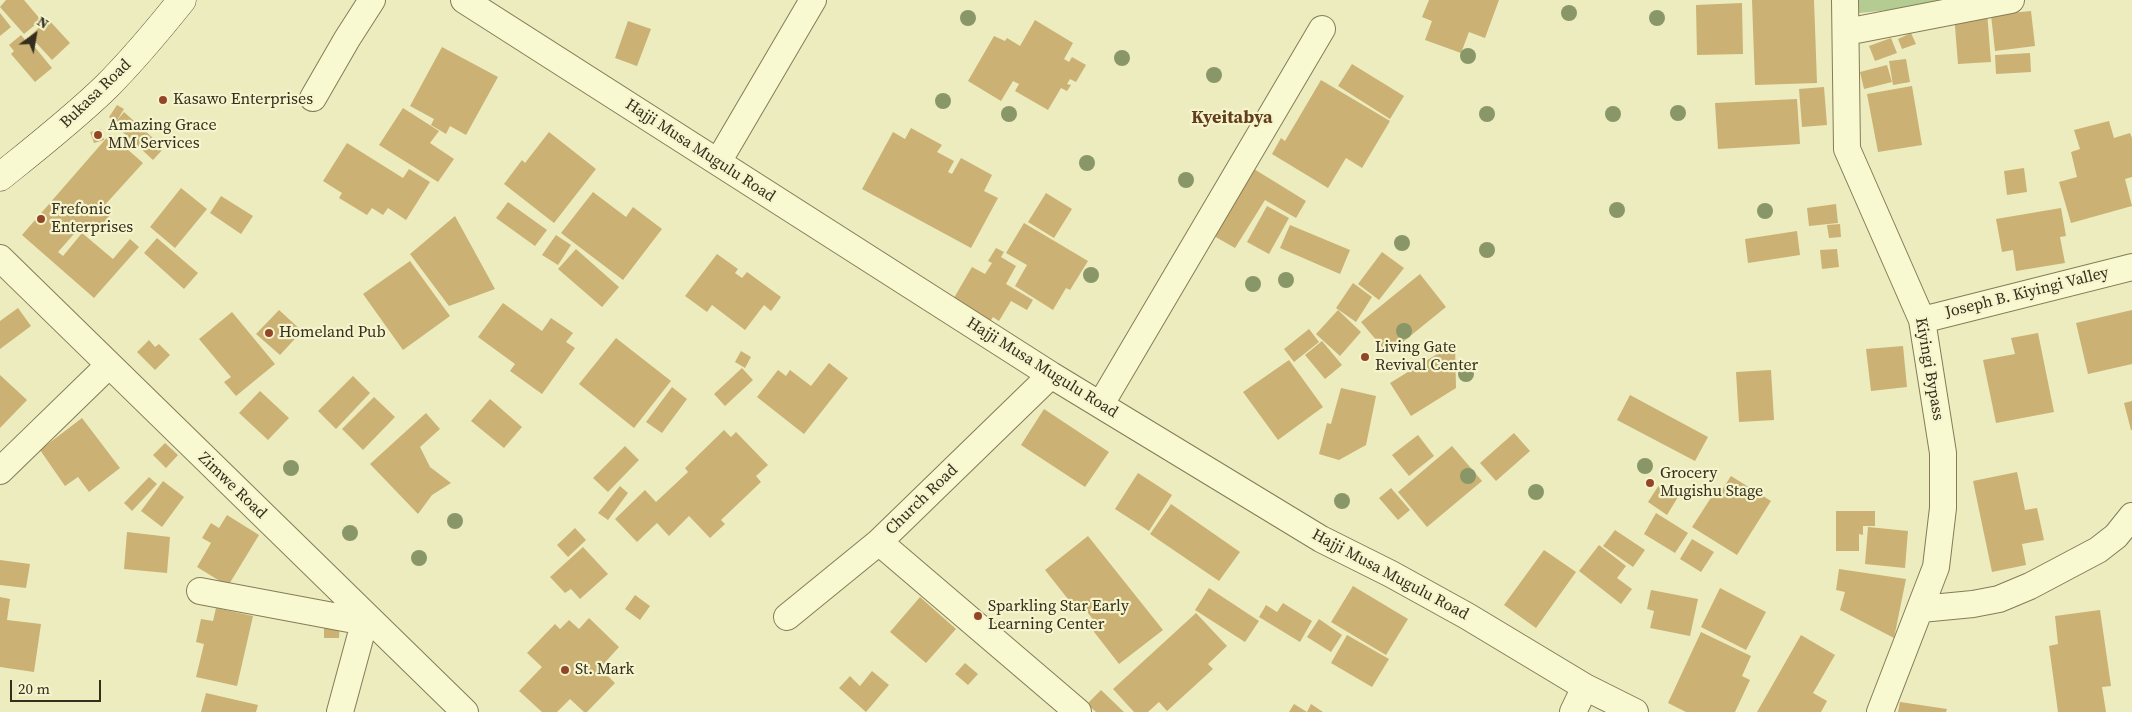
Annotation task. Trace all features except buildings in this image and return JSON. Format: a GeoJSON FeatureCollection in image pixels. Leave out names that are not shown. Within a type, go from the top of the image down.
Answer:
{"type":"FeatureCollection","features":[{"type":"Feature","properties":{"kind":"street","name":"Bukasa Road"},"geometry":{"type":"LineString","coordinates":[[0,177],[51,137],[106,87],[152,38],[182,0]]}},
{"type":"Feature","properties":{"kind":"street"},"geometry":{"type":"LineString","coordinates":[[313,98],[346,39],[372,0]]}},
{"type":"Feature","properties":{"kind":"street","name":"Hajji Musa Mugulu Road"},"geometry":{"type":"LineString","coordinates":[[464,0],[1051,375],[1321,539],[1391,574],[1467,616],[1586,687],[1635,712]]}},
{"type":"Feature","properties":{"kind":"street"},"geometry":{"type":"LineString","coordinates":[[718,162],[813,0]]}},
{"type":"Feature","properties":{"kind":"street","name":"Kiyingi Bypass"},"geometry":{"type":"LineString","coordinates":[[1845,0],[1847,149],[1922,320],[1943,453],[1943,508],[1936,567],[1880,712]]}},
{"type":"Feature","properties":{"kind":"street"},"geometry":{"type":"LineString","coordinates":[[1846,32],[2011,0]]}},
{"type":"Feature","properties":{"kind":"street"},"geometry":{"type":"LineString","coordinates":[[1101,404],[1322,29]]}},
{"type":"Feature","properties":{"kind":"street","name":"Zimwe Road"},"geometry":{"type":"LineString","coordinates":[[0,258],[365,619],[466,712]]}},
{"type":"Feature","properties":{"kind":"street","name":"Joseph B. Kiyingi Valley"},"geometry":{"type":"LineString","coordinates":[[1922,320],[2132,267]]}},
{"type":"Feature","properties":{"kind":"street"},"geometry":{"type":"LineString","coordinates":[[0,471],[109,365]]}},
{"type":"Feature","properties":{"kind":"street","name":"Church Road"},"geometry":{"type":"LineString","coordinates":[[787,617],[879,542],[1051,375]]}},
{"type":"Feature","properties":{"kind":"street"},"geometry":{"type":"LineString","coordinates":[[1921,609],[1990,601],[2030,586],[2098,550],[2116,536],[2132,516]]}},
{"type":"Feature","properties":{"kind":"street"},"geometry":{"type":"LineString","coordinates":[[879,542],[1078,712]]}},
{"type":"Feature","properties":{"kind":"street"},"geometry":{"type":"LineString","coordinates":[[200,591],[365,619],[340,712]]}},
{"type":"Feature","properties":{"kind":"street"},"geometry":{"type":"LineString","coordinates":[[1574,712],[1586,687]]}},
{"type":"Feature","properties":{"kind":"green space"},"geometry":{"type":"Polygon","coordinates":[[[1839,0],[1978,0],[1978,1],[1840,15],[1839,0]]]}},
{"type":"Feature","properties":{"kind":"place","name":"Kasawo Enterprises"},"geometry":{"type":"Point","coordinates":[163,100]}},
{"type":"Feature","properties":{"kind":"place","name":"Amazing Grace MM Services"},"geometry":{"type":"Point","coordinates":[98,135]}},
{"type":"Feature","properties":{"kind":"place","name":"Frefonic Enterprises"},"geometry":{"type":"Point","coordinates":[41,219]}},
{"type":"Feature","properties":{"kind":"place","name":"Homeland Pub"},"geometry":{"type":"Point","coordinates":[269,333]}},
{"type":"Feature","properties":{"kind":"place","name":"Living Gate Revival Center"},"geometry":{"type":"Point","coordinates":[1365,357]}},
{"type":"Feature","properties":{"kind":"place","name":"Grocery Mugishu Stage"},"geometry":{"type":"Point","coordinates":[1650,483]}},
{"type":"Feature","properties":{"kind":"place","name":"Sparkling Star Early Learning Center"},"geometry":{"type":"Point","coordinates":[978,616]}},
{"type":"Feature","properties":{"kind":"place","name":"St. Mark"},"geometry":{"type":"Point","coordinates":[565,670]}},
{"type":"Feature","properties":{"kind":"district","name":"Kyeitabya"},"geometry":{"type":"Point","coordinates":[1232,118]}}]}
